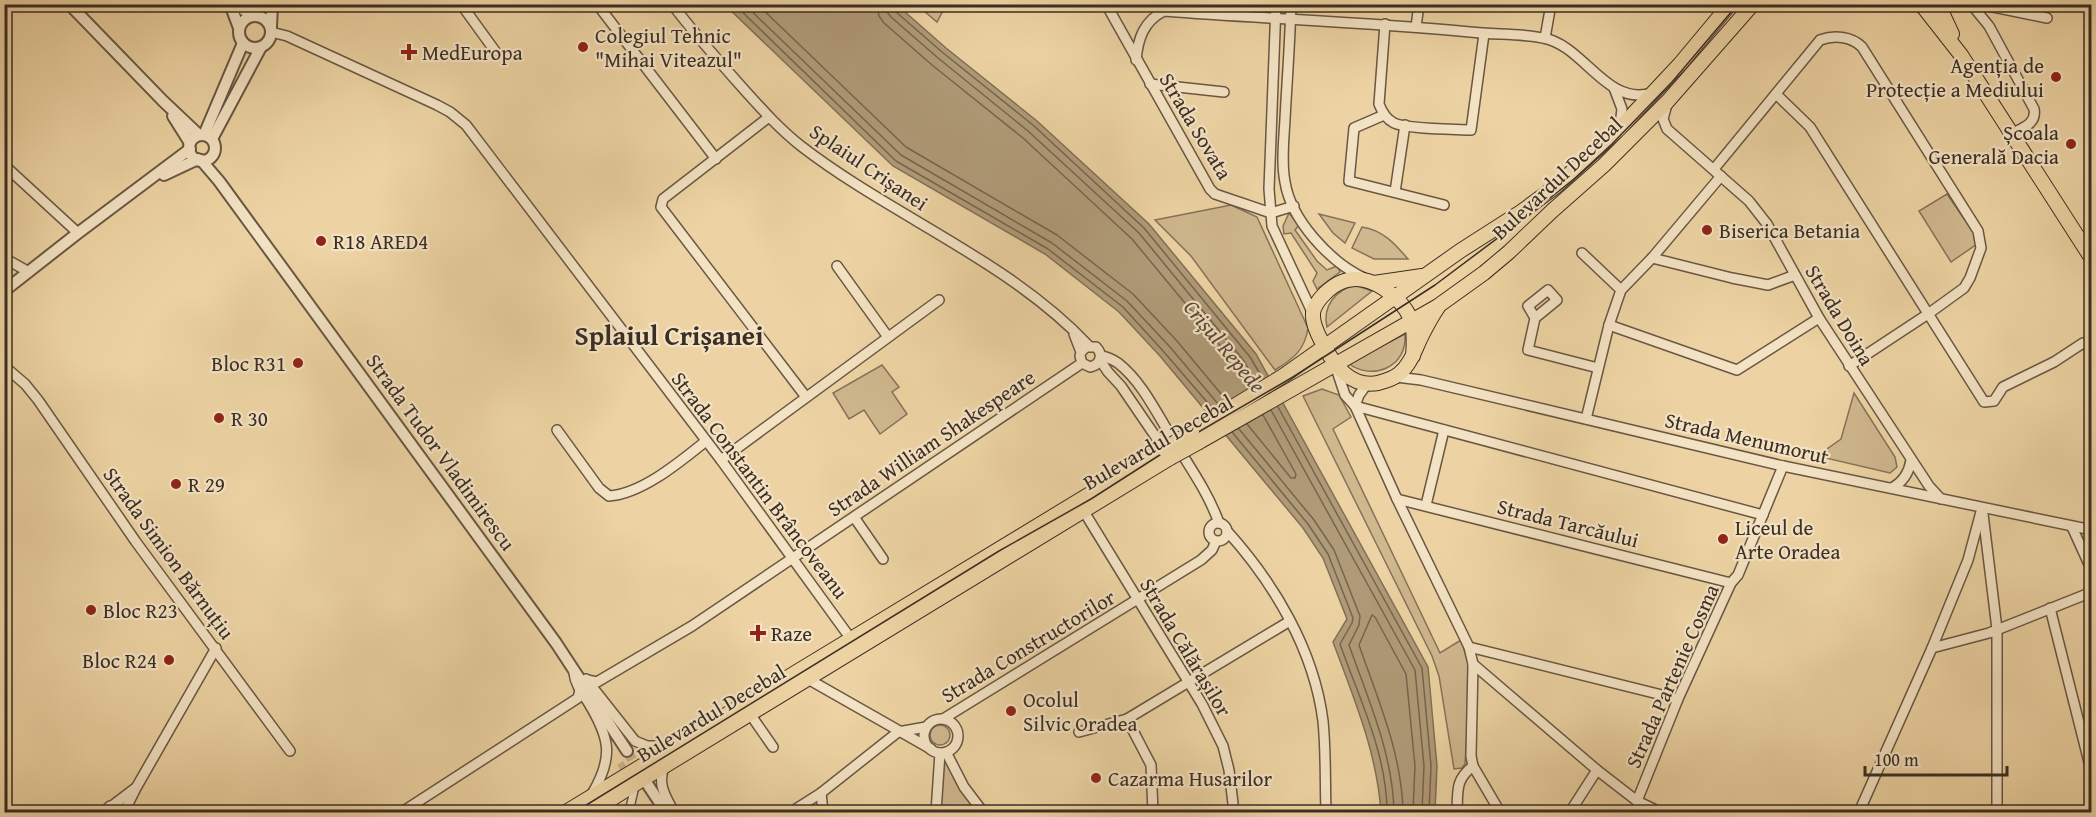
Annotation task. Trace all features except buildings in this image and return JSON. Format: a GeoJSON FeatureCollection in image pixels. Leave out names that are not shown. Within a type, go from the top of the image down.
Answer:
{"type":"FeatureCollection","features":[{"type":"Feature","properties":{"kind":"main road","name":"Bulevardul Decebal"},"geometry":{"type":"LineString","coordinates":[[566,813],[591,808],[665,766],[1083,510],[1283,376],[1549,192],[1620,129],[1730,4]]}},
{"type":"Feature","properties":{"kind":"main road","name":"Bulevardul Decebal"},"geometry":{"type":"LineString","coordinates":[[591,808],[675,746],[851,639],[1167,453],[1292,390],[1438,306],[1509,252],[1604,165],[1667,102],[1753,4]]}},
{"type":"Feature","properties":{"kind":"main road"},"geometry":{"type":"LineString","coordinates":[[1921,4],[1961,55],[2091,259]]}},
{"type":"Feature","properties":{"kind":"main road"},"geometry":{"type":"LineString","coordinates":[[1938,4],[1961,55]]}},
{"type":"Feature","properties":{"kind":"main road"},"geometry":{"type":"LineString","coordinates":[[1374,283],[1428,274]]}},
{"type":"Feature","properties":{"kind":"main road"},"geometry":{"type":"LineString","coordinates":[[1413,356],[1414,333],[1406,311],[1394,298],[1374,283],[1358,279],[1343,281],[1321,298],[1313,314],[1318,334],[1334,364],[1348,377],[1367,384],[1396,377],[1405,368],[1413,356],[1438,306]]}},
{"type":"Feature","properties":{"kind":"street"},"geometry":{"type":"LineString","coordinates":[[69,4],[163,101],[208,139]]}},
{"type":"Feature","properties":{"kind":"street"},"geometry":{"type":"LineString","coordinates":[[230,4],[239,28],[240,39],[251,48],[261,47]]}},
{"type":"Feature","properties":{"kind":"street"},"geometry":{"type":"LineString","coordinates":[[236,4],[253,16],[265,19],[271,30]]}},
{"type":"Feature","properties":{"kind":"street"},"geometry":{"type":"LineString","coordinates":[[239,28],[243,21],[253,16],[262,4]]}},
{"type":"Feature","properties":{"kind":"street"},"geometry":{"type":"LineString","coordinates":[[4,291],[147,183],[190,146],[208,139],[261,47],[268,41],[271,30],[272,4]]}},
{"type":"Feature","properties":{"kind":"street"},"geometry":{"type":"LineString","coordinates":[[461,4],[495,51]]}},
{"type":"Feature","properties":{"kind":"street"},"geometry":{"type":"LineString","coordinates":[[597,4],[716,159]]}},
{"type":"Feature","properties":{"kind":"street","name":"Splaiul Crișanei"},"geometry":{"type":"LineString","coordinates":[[672,4],[697,37],[769,117],[801,146],[887,204],[998,272],[1073,329],[1085,349],[1080,356],[1082,363]]}},
{"type":"Feature","properties":{"kind":"street","name":"Strada Sovata"},"geometry":{"type":"LineString","coordinates":[[1106,4],[1205,183],[1215,194],[1271,213]]}},
{"type":"Feature","properties":{"kind":"street"},"geometry":{"type":"LineString","coordinates":[[1276,4],[1269,189],[1272,226],[1313,314]]}},
{"type":"Feature","properties":{"kind":"street"},"geometry":{"type":"LineString","coordinates":[[1291,4],[1283,163],[1287,193],[1304,226],[1333,258],[1374,283]]}},
{"type":"Feature","properties":{"kind":"street"},"geometry":{"type":"LineString","coordinates":[[1416,27],[1419,4]]}},
{"type":"Feature","properties":{"kind":"street"},"geometry":{"type":"LineString","coordinates":[[1545,38],[1551,4]]}},
{"type":"Feature","properties":{"kind":"street"},"geometry":{"type":"LineString","coordinates":[[1971,4],[1989,26],[2036,115],[2033,121],[2011,134]]}},
{"type":"Feature","properties":{"kind":"street"},"geometry":{"type":"LineString","coordinates":[[1979,4],[2048,18]]}},
{"type":"Feature","properties":{"kind":"street"},"geometry":{"type":"LineString","coordinates":[[1136,60],[1142,32],[1155,16],[1164,11],[1275,20],[1385,24],[1545,38],[1570,51],[1614,88],[1626,94],[1637,96],[1654,92]]}},
{"type":"Feature","properties":{"kind":"street"},"geometry":{"type":"LineString","coordinates":[[1385,24],[1379,104],[1384,115],[1393,123],[1405,125],[1471,130],[1484,33]]}},
{"type":"Feature","properties":{"kind":"street","name":"Strada Constantin Brâncoveanu"},"geometry":{"type":"LineString","coordinates":[[271,30],[437,105],[466,125],[706,441],[851,639]]}},
{"type":"Feature","properties":{"kind":"street"},"geometry":{"type":"LineString","coordinates":[[1586,418],[1609,325],[1621,290],[1652,258],[1776,94],[1820,40],[1831,36],[1857,42],[1862,47],[1978,231],[1981,248],[1964,288],[1849,366]]}},
{"type":"Feature","properties":{"kind":"street"},"geometry":{"type":"LineString","coordinates":[[147,183],[209,158],[208,139],[243,43]]}},
{"type":"Feature","properties":{"kind":"street"},"geometry":{"type":"LineString","coordinates":[[1150,84],[1224,92]]}},
{"type":"Feature","properties":{"kind":"street"},"geometry":{"type":"LineString","coordinates":[[1614,88],[1622,109],[1620,129]]}},
{"type":"Feature","properties":{"kind":"street"},"geometry":{"type":"LineString","coordinates":[[1776,94],[1810,127],[1984,402],[1994,401],[2003,387],[2054,362],[2083,343],[2091,352]]}},
{"type":"Feature","properties":{"kind":"street","name":"Strada Tudor Vladimirescu"},"geometry":{"type":"LineString","coordinates":[[163,101],[190,146],[192,156],[200,160],[219,181],[363,376],[574,670],[627,751]]}},
{"type":"Feature","properties":{"kind":"street","name":"Strada Doina"},"geometry":{"type":"LineString","coordinates":[[1667,102],[1664,119],[1667,129],[1749,201],[1762,217],[1849,366],[1911,460],[1941,499]]}},
{"type":"Feature","properties":{"kind":"street"},"geometry":{"type":"LineString","coordinates":[[1384,115],[1354,128],[1349,181],[1444,205]]}},
{"type":"Feature","properties":{"kind":"street"},"geometry":{"type":"LineString","coordinates":[[769,117],[663,199],[661,207],[806,397]]}},
{"type":"Feature","properties":{"kind":"street"},"geometry":{"type":"LineString","coordinates":[[1395,192],[1405,125]]}},
{"type":"Feature","properties":{"kind":"street","name":"Strada Tudor Vladimirescu"},"geometry":{"type":"LineString","coordinates":[[208,139],[219,181]]}},
{"type":"Feature","properties":{"kind":"street"},"geometry":{"type":"LineString","coordinates":[[4,165],[78,233]]}},
{"type":"Feature","properties":{"kind":"street"},"geometry":{"type":"LineString","coordinates":[[1271,213],[1294,206]]}},
{"type":"Feature","properties":{"kind":"street"},"geometry":{"type":"LineString","coordinates":[[1582,253],[1621,290]]}},
{"type":"Feature","properties":{"kind":"street"},"geometry":{"type":"LineString","coordinates":[[4,258],[29,272]]}},
{"type":"Feature","properties":{"kind":"street"},"geometry":{"type":"LineString","coordinates":[[1652,258],[1768,285],[1795,275]]}},
{"type":"Feature","properties":{"kind":"street"},"geometry":{"type":"LineString","coordinates":[[837,266],[888,337]]}},
{"type":"Feature","properties":{"kind":"street"},"geometry":{"type":"LineString","coordinates":[[720,460],[939,300]]}},
{"type":"Feature","properties":{"kind":"street"},"geometry":{"type":"LineString","coordinates":[[1536,318],[1528,350],[1598,368]]}},
{"type":"Feature","properties":{"kind":"street"},"geometry":{"type":"LineString","coordinates":[[1609,325],[1737,370],[1819,318]]}},
{"type":"Feature","properties":{"kind":"street"},"geometry":{"type":"LineString","coordinates":[[1085,349],[1096,347],[1098,361],[1121,386],[1167,453]]}},
{"type":"Feature","properties":{"kind":"street"},"geometry":{"type":"LineString","coordinates":[[1082,363],[1085,366],[1109,358],[1130,375],[1150,400],[1207,495],[1219,523],[1224,526],[1259,571],[1290,621],[1309,659],[1319,695],[1323,722],[1326,813]]}},
{"type":"Feature","properties":{"kind":"street","name":"Strada William Shakespeare"},"geometry":{"type":"LineString","coordinates":[[599,681],[692,626],[1082,363]]}},
{"type":"Feature","properties":{"kind":"street"},"geometry":{"type":"LineString","coordinates":[[1334,364],[1345,395],[1355,406],[1396,499],[1469,647],[1473,664],[1471,744],[1473,766],[1500,813]]}},
{"type":"Feature","properties":{"kind":"street","name":"Strada Simion Bărnuțiu"},"geometry":{"type":"LineString","coordinates":[[4,367],[17,377],[38,400],[136,542],[290,751]]}},
{"type":"Feature","properties":{"kind":"street","name":"Strada Menumorut"},"geometry":{"type":"LineString","coordinates":[[1396,377],[1421,380],[1783,466],[2091,530]]}},
{"type":"Feature","properties":{"kind":"street"},"geometry":{"type":"LineString","coordinates":[[1355,406],[1367,384]]}},
{"type":"Feature","properties":{"kind":"street"},"geometry":{"type":"LineString","coordinates":[[1355,406],[1763,515]]}},
{"type":"Feature","properties":{"kind":"street"},"geometry":{"type":"LineString","coordinates":[[557,430],[599,488],[609,496],[620,496],[662,476],[706,441]]}},
{"type":"Feature","properties":{"kind":"street"},"geometry":{"type":"LineString","coordinates":[[1426,505],[1444,430]]}},
{"type":"Feature","properties":{"kind":"street"},"geometry":{"type":"LineString","coordinates":[[1892,489],[1903,480],[1909,470],[1911,460]]}},
{"type":"Feature","properties":{"kind":"street","name":"Strada Partenie Cosma"},"geometry":{"type":"LineString","coordinates":[[1637,801],[1678,699],[1731,584],[1738,575],[1783,466]]}},
{"type":"Feature","properties":{"kind":"street","name":"Strada Tarcăului"},"geometry":{"type":"LineString","coordinates":[[1396,499],[1731,584]]}},
{"type":"Feature","properties":{"kind":"street"},"geometry":{"type":"LineString","coordinates":[[1859,813],[1968,560],[1982,508]]}},
{"type":"Feature","properties":{"kind":"street"},"geometry":{"type":"LineString","coordinates":[[1982,508],[1997,629],[1997,813]]}},
{"type":"Feature","properties":{"kind":"street","name":"Strada Călărașilor"},"geometry":{"type":"LineString","coordinates":[[1083,510],[1202,704],[1223,746],[1229,770],[1234,813]]}},
{"type":"Feature","properties":{"kind":"street"},"geometry":{"type":"LineString","coordinates":[[854,518],[883,559]]}},
{"type":"Feature","properties":{"kind":"street"},"geometry":{"type":"LineString","coordinates":[[1219,523],[1211,526],[1209,532],[1211,537],[1216,541],[1224,539],[1227,531]]}},
{"type":"Feature","properties":{"kind":"street"},"geometry":{"type":"LineString","coordinates":[[2072,527],[2091,571]]}},
{"type":"Feature","properties":{"kind":"street","name":"Strada Constructorilor"},"geometry":{"type":"LineString","coordinates":[[943,719],[1202,560],[1212,550],[1216,541]]}},
{"type":"Feature","properties":{"kind":"street"},"geometry":{"type":"LineString","coordinates":[[1968,560],[1972,556],[1982,554],[1988,561]]}},
{"type":"Feature","properties":{"kind":"street"},"geometry":{"type":"LineString","coordinates":[[1932,648],[1989,633],[2091,592]]}},
{"type":"Feature","properties":{"kind":"street"},"geometry":{"type":"LineString","coordinates":[[2050,608],[2091,774]]}},
{"type":"Feature","properties":{"kind":"street"},"geometry":{"type":"LineString","coordinates":[[1079,732],[1127,719],[1290,621]]}},
{"type":"Feature","properties":{"kind":"street"},"geometry":{"type":"LineString","coordinates":[[1469,647],[1678,699]]}},
{"type":"Feature","properties":{"kind":"street"},"geometry":{"type":"LineString","coordinates":[[114,805],[120,807],[124,812],[216,648]]}},
{"type":"Feature","properties":{"kind":"street"},"geometry":{"type":"LineString","coordinates":[[1473,664],[1597,770],[1637,801],[1660,813]]}},
{"type":"Feature","properties":{"kind":"street"},"geometry":{"type":"LineString","coordinates":[[574,670],[587,680],[635,741],[647,746],[675,746]]}},
{"type":"Feature","properties":{"kind":"street"},"geometry":{"type":"LineString","coordinates":[[574,670],[574,678],[580,690],[602,724],[607,746],[605,769],[591,808],[627,813],[635,786]]}},
{"type":"Feature","properties":{"kind":"street"},"geometry":{"type":"LineString","coordinates":[[808,679],[898,732],[939,751],[954,747],[958,733],[954,724],[943,719],[934,720],[926,727],[924,737],[939,751],[983,813]]}},
{"type":"Feature","properties":{"kind":"street"},"geometry":{"type":"LineString","coordinates":[[587,680],[599,681],[595,691]]}},
{"type":"Feature","properties":{"kind":"street"},"geometry":{"type":"LineString","coordinates":[[402,813],[578,698],[580,690]]}},
{"type":"Feature","properties":{"kind":"street"},"geometry":{"type":"LineString","coordinates":[[750,714],[773,747]]}},
{"type":"Feature","properties":{"kind":"street"},"geometry":{"type":"LineString","coordinates":[[1127,719],[1151,765],[1153,813]]}},
{"type":"Feature","properties":{"kind":"street","name":"Strada Constructorilor"},"geometry":{"type":"LineString","coordinates":[[898,732],[926,727]]}},
{"type":"Feature","properties":{"kind":"street"},"geometry":{"type":"LineString","coordinates":[[792,813],[898,732]]}},
{"type":"Feature","properties":{"kind":"street"},"geometry":{"type":"LineString","coordinates":[[936,813],[939,751]]}},
{"type":"Feature","properties":{"kind":"street"},"geometry":{"type":"LineString","coordinates":[[665,766],[662,788],[674,813]]}},
{"type":"Feature","properties":{"kind":"street"},"geometry":{"type":"LineString","coordinates":[[1456,813],[1460,778],[1473,766]]}},
{"type":"Feature","properties":{"kind":"street"},"geometry":{"type":"LineString","coordinates":[[1570,813],[1597,770]]}},
{"type":"Feature","properties":{"kind":"street"},"geometry":{"type":"LineString","coordinates":[[648,785],[666,813]]}},
{"type":"Feature","properties":{"kind":"street"},"geometry":{"type":"LineString","coordinates":[[104,813],[107,807],[114,805],[136,788]]}},
{"type":"Feature","properties":{"kind":"street"},"geometry":{"type":"LineString","coordinates":[[821,793],[823,813]]}},
{"type":"Feature","properties":{"kind":"shaded area"},"geometry":{"type":"Polygon","coordinates":[[[917,5],[946,5],[937,22],[917,5]]]}},
{"type":"Feature","properties":{"kind":"shaded area"},"geometry":{"type":"Polygon","coordinates":[[[1947,194],[1980,242],[1951,262],[1919,211],[1947,194]]]}},
{"type":"Feature","properties":{"kind":"shaded area"},"geometry":{"type":"Polygon","coordinates":[[[1231,205],[1257,217],[1308,328],[1301,348],[1275,370],[1191,256],[1155,220],[1231,205]]]}},
{"type":"Feature","properties":{"kind":"shaded area"},"geometry":{"type":"Polygon","coordinates":[[[1289,213],[1299,225],[1295,230],[1317,261],[1327,270],[1337,266],[1340,272],[1317,289],[1313,281],[1317,273],[1291,233],[1284,234],[1283,226],[1289,213]]]}},
{"type":"Feature","properties":{"kind":"shaded area"},"geometry":{"type":"Polygon","coordinates":[[[1319,214],[1355,223],[1345,243],[1333,233],[1319,214]]]}},
{"type":"Feature","properties":{"kind":"shaded area"},"geometry":{"type":"Polygon","coordinates":[[[1362,227],[1382,234],[1408,259],[1374,259],[1352,248],[1362,227]]]}},
{"type":"Feature","properties":{"kind":"shaded area"},"geometry":{"type":"Polygon","coordinates":[[[1355,285],[1372,291],[1327,327],[1327,312],[1332,300],[1348,287],[1355,285]]]}},
{"type":"Feature","properties":{"kind":"shaded area"},"geometry":{"type":"Polygon","coordinates":[[[1405,334],[1401,355],[1387,368],[1367,371],[1357,369],[1348,363],[1405,334]]]}},
{"type":"Feature","properties":{"kind":"shaded area"},"geometry":{"type":"Polygon","coordinates":[[[882,365],[899,387],[892,392],[907,414],[880,434],[864,410],[849,419],[833,393],[882,365]]]}},
{"type":"Feature","properties":{"kind":"shaded area"},"geometry":{"type":"Polygon","coordinates":[[[1322,389],[1339,395],[1351,417],[1333,429],[1440,653],[1461,640],[1471,671],[1465,764],[1462,768],[1454,769],[1439,676],[1432,656],[1303,396],[1322,389]]]}},
{"type":"Feature","properties":{"kind":"shaded area"},"geometry":{"type":"Polygon","coordinates":[[[1854,393],[1895,457],[1897,467],[1890,473],[1817,456],[1841,439],[1854,393]]]}},
{"type":"Feature","properties":{"kind":"shaded area"},"geometry":{"type":"Polygon","coordinates":[[[940,725],[947,728],[950,735],[947,742],[940,745],[933,742],[930,735],[933,728],[940,725]]]}},
{"type":"Feature","properties":{"kind":"shaded area"},"geometry":{"type":"Polygon","coordinates":[[[943,753],[983,812],[936,812],[943,753]]]}},
{"type":"Feature","properties":{"kind":"water","name":"Crișul Repede"},"geometry":{"type":"Polygon","coordinates":[[[725,5],[897,5],[946,48],[1037,121],[1149,224],[1256,354],[1428,667],[1437,766],[1435,812],[1381,812],[1370,747],[1333,642],[1347,619],[1323,558],[1303,528],[1160,356],[1119,312],[1045,254],[893,166],[725,5]]]}},
{"type":"Feature","properties":{"kind":"tunnel"},"geometry":{"type":"LineString","coordinates":[[627,751],[641,774]]}},
{"type":"Feature","properties":{"kind":"tunnel"},"geometry":{"type":"LineString","coordinates":[[620,763],[629,777]]}},
{"type":"Feature","properties":{"kind":"tram line"},"geometry":{"type":"LineString","coordinates":[[575,812],[999,551],[1091,499],[1166,451],[1293,377],[1435,285],[1574,179],[1612,144],[1672,82],[1738,4]]}},
{"type":"Feature","properties":{"kind":"place","name":"Colegiul Tehnic \"Mihai Viteazul\""},"geometry":{"type":"Point","coordinates":[583,47]}},
{"type":"Feature","properties":{"kind":"place","name":"MedEuropa"},"geometry":{"type":"Point","coordinates":[409,52]}},
{"type":"Feature","properties":{"kind":"place","name":"Agenția de Protecție a Mediului"},"geometry":{"type":"Point","coordinates":[2056,77]}},
{"type":"Feature","properties":{"kind":"place","name":"Școala Generală Dacia"},"geometry":{"type":"Point","coordinates":[2071,144]}},
{"type":"Feature","properties":{"kind":"place","name":"Biserica Betania"},"geometry":{"type":"Point","coordinates":[1707,230]}},
{"type":"Feature","properties":{"kind":"place","name":"R18 ARED4"},"geometry":{"type":"Point","coordinates":[321,241]}},
{"type":"Feature","properties":{"kind":"place","name":"Bloc R31"},"geometry":{"type":"Point","coordinates":[298,363]}},
{"type":"Feature","properties":{"kind":"place","name":"R 30"},"geometry":{"type":"Point","coordinates":[219,418]}},
{"type":"Feature","properties":{"kind":"place","name":"R 29"},"geometry":{"type":"Point","coordinates":[176,484]}},
{"type":"Feature","properties":{"kind":"place","name":"Liceul de Arte Oradea"},"geometry":{"type":"Point","coordinates":[1723,539]}},
{"type":"Feature","properties":{"kind":"place","name":"Bloc R23"},"geometry":{"type":"Point","coordinates":[91,610]}},
{"type":"Feature","properties":{"kind":"place","name":"Raze"},"geometry":{"type":"Point","coordinates":[758,633]}},
{"type":"Feature","properties":{"kind":"place","name":"Bloc R24"},"geometry":{"type":"Point","coordinates":[169,660]}},
{"type":"Feature","properties":{"kind":"place","name":"Ocolul Silvic Oradea"},"geometry":{"type":"Point","coordinates":[1011,711]}},
{"type":"Feature","properties":{"kind":"place","name":"Cazarma Husarilor"},"geometry":{"type":"Point","coordinates":[1096,778]}},
{"type":"Feature","properties":{"kind":"district","name":"Splaiul Crișanei"},"geometry":{"type":"Point","coordinates":[669,335]}}]}
